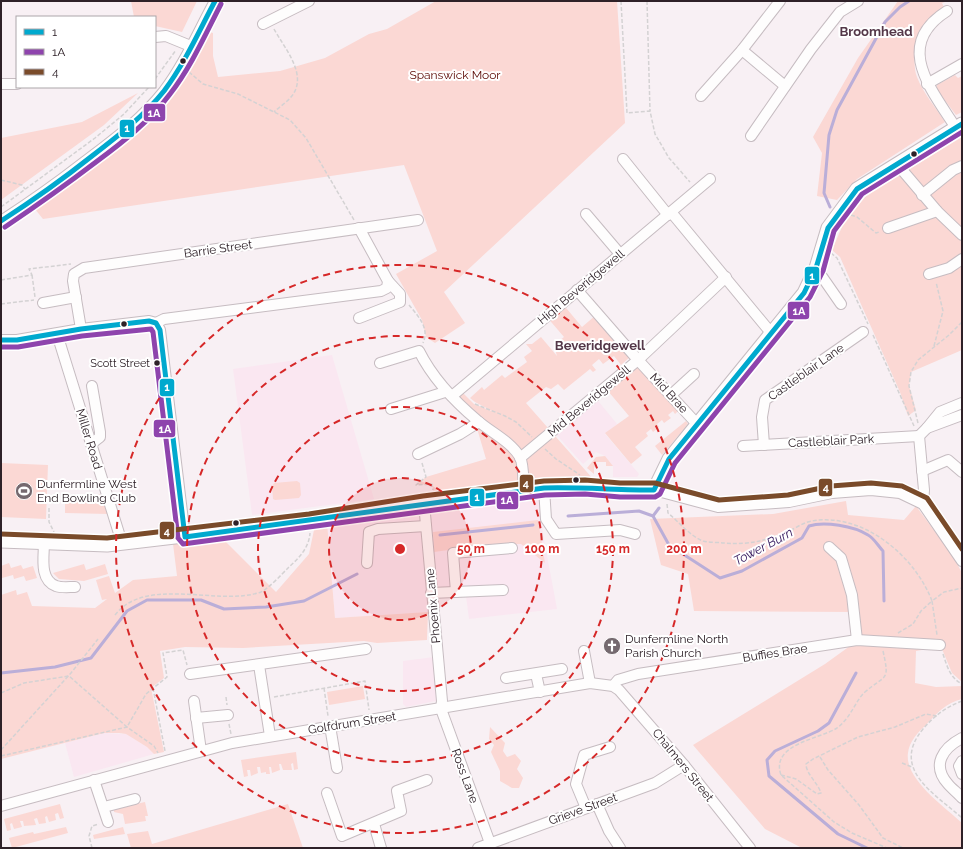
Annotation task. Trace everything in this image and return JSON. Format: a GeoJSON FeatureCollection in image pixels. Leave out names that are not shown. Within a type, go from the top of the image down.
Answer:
{"type":"FeatureCollection","features":[{"type":"Feature","properties":{"kind":"main road"},"geometry":{"type":"LineString","coordinates":[[1,541],[49,543],[122,543],[310,521],[544,488],[585,487],[620,490],[654,490],[669,459],[804,293],[816,268],[828,228],[857,189],[959,126]]}},
{"type":"Feature","properties":{"kind":"street"},"geometry":{"type":"LineString","coordinates":[[1,221],[30,203],[135,124],[163,91],[181,66],[193,47],[199,29],[214,1]]}},
{"type":"Feature","properties":{"kind":"street"},"geometry":{"type":"LineString","coordinates":[[266,22],[309,1]]}},
{"type":"Feature","properties":{"kind":"street"},"geometry":{"type":"LineString","coordinates":[[701,96],[742,50],[780,1]]}},
{"type":"Feature","properties":{"kind":"street"},"geometry":{"type":"LineString","coordinates":[[751,136],[785,86],[840,12],[858,1]]}},
{"type":"Feature","properties":{"kind":"street"},"geometry":{"type":"LineString","coordinates":[[947,11],[934,19],[926,30],[919,50],[920,66],[927,84],[959,126]]}},
{"type":"Feature","properties":{"kind":"street"},"geometry":{"type":"LineString","coordinates":[[156,37],[166,36],[193,47]]}},
{"type":"Feature","properties":{"kind":"street"},"geometry":{"type":"LineString","coordinates":[[742,50],[785,86]]}},
{"type":"Feature","properties":{"kind":"street"},"geometry":{"type":"LineString","coordinates":[[927,84],[962,64]]}},
{"type":"Feature","properties":{"kind":"street"},"geometry":{"type":"LineString","coordinates":[[1,84],[16,84]]}},
{"type":"Feature","properties":{"kind":"street"},"geometry":{"type":"LineString","coordinates":[[622,159],[726,277],[772,334]]}},
{"type":"Feature","properties":{"kind":"street"},"geometry":{"type":"LineString","coordinates":[[897,164],[937,212],[962,236]]}},
{"type":"Feature","properties":{"kind":"street"},"geometry":{"type":"LineString","coordinates":[[922,195],[953,170],[962,166]]}},
{"type":"Feature","properties":{"kind":"street","name":"High Beveridgewell"},"geometry":{"type":"LineString","coordinates":[[448,394],[577,290],[710,179]]}},
{"type":"Feature","properties":{"kind":"street"},"geometry":{"type":"LineString","coordinates":[[888,228],[937,212]]}},
{"type":"Feature","properties":{"kind":"street"},"geometry":{"type":"LineString","coordinates":[[586,214],[620,254]]}},
{"type":"Feature","properties":{"kind":"street","name":"Barrie Street"},"geometry":{"type":"LineString","coordinates":[[84,268],[418,220]]}},
{"type":"Feature","properties":{"kind":"street"},"geometry":{"type":"LineString","coordinates":[[359,228],[388,281],[400,294],[400,302],[396,305],[359,318]]}},
{"type":"Feature","properties":{"kind":"street"},"geometry":{"type":"LineString","coordinates":[[931,273],[949,268],[962,259]]}},
{"type":"Feature","properties":{"kind":"street"},"geometry":{"type":"LineString","coordinates":[[82,329],[73,282],[74,274],[84,268]]}},
{"type":"Feature","properties":{"kind":"street"},"geometry":{"type":"LineString","coordinates":[[816,268],[841,304]]}},
{"type":"Feature","properties":{"kind":"street","name":"Mid Beveridgewell"},"geometry":{"type":"LineString","coordinates":[[520,458],[638,360],[726,277]]}},
{"type":"Feature","properties":{"kind":"street"},"geometry":{"type":"LineString","coordinates":[[156,324],[164,319],[381,291],[387,288],[388,281]]}},
{"type":"Feature","properties":{"kind":"street","name":"Mid Brae"},"geometry":{"type":"LineString","coordinates":[[577,290],[638,360],[697,424]]}},
{"type":"Feature","properties":{"kind":"street"},"geometry":{"type":"LineString","coordinates":[[43,303],[76,297]]}},
{"type":"Feature","properties":{"kind":"street"},"geometry":{"type":"LineString","coordinates":[[1,340],[17,340],[82,329],[149,321],[156,324],[160,330],[185,536]]}},
{"type":"Feature","properties":{"kind":"street","name":"Castleblair Lane"},"geometry":{"type":"LineString","coordinates":[[764,445],[762,417],[765,400],[863,332]]}},
{"type":"Feature","properties":{"kind":"street","name":"Miller Road"},"geometry":{"type":"LineString","coordinates":[[57,334],[122,543]]}},
{"type":"Feature","properties":{"kind":"street"},"geometry":{"type":"LineString","coordinates":[[380,363],[419,351],[426,365],[448,394],[479,422],[500,436],[520,458],[524,491]]}},
{"type":"Feature","properties":{"kind":"street"},"geometry":{"type":"LineString","coordinates":[[671,395],[694,374]]}},
{"type":"Feature","properties":{"kind":"street"},"geometry":{"type":"LineString","coordinates":[[91,444],[100,436],[92,386]]}},
{"type":"Feature","properties":{"kind":"street"},"geometry":{"type":"LineString","coordinates":[[391,409],[448,394]]}},
{"type":"Feature","properties":{"kind":"street"},"geometry":{"type":"LineString","coordinates":[[922,504],[920,436],[940,412],[962,403]]}},
{"type":"Feature","properties":{"kind":"street"},"geometry":{"type":"LineString","coordinates":[[927,428],[962,415]]}},
{"type":"Feature","properties":{"kind":"street"},"geometry":{"type":"LineString","coordinates":[[419,454],[460,434],[479,422]]}},
{"type":"Feature","properties":{"kind":"street","name":"Castleblair Park"},"geometry":{"type":"LineString","coordinates":[[743,446],[920,436]]}},
{"type":"Feature","properties":{"kind":"street"},"geometry":{"type":"LineString","coordinates":[[922,471],[948,460],[962,472]]}},
{"type":"Feature","properties":{"kind":"street"},"geometry":{"type":"LineString","coordinates":[[544,488],[546,519],[556,534],[620,530],[635,534]]}},
{"type":"Feature","properties":{"kind":"street"},"geometry":{"type":"LineString","coordinates":[[654,490],[718,507],[789,502],[832,493],[871,490],[900,493],[922,504],[962,560]]}},
{"type":"Feature","properties":{"kind":"street","name":"Phoenix Lane"},"geometry":{"type":"LineString","coordinates":[[430,503],[426,526],[441,709]]}},
{"type":"Feature","properties":{"kind":"street"},"geometry":{"type":"LineString","coordinates":[[367,563],[369,532],[378,529],[426,526]]}},
{"type":"Feature","properties":{"kind":"street"},"geometry":{"type":"LineString","coordinates":[[49,543],[45,575],[48,581],[56,586],[75,587]]}},
{"type":"Feature","properties":{"kind":"street"},"geometry":{"type":"LineString","coordinates":[[829,547],[841,558],[852,595],[857,640]]}},
{"type":"Feature","properties":{"kind":"street"},"geometry":{"type":"LineString","coordinates":[[456,592],[453,553],[512,548]]}},
{"type":"Feature","properties":{"kind":"street"},"geometry":{"type":"LineString","coordinates":[[431,593],[503,590]]}},
{"type":"Feature","properties":{"kind":"street","name":"Buffies Brae"},"geometry":{"type":"LineString","coordinates":[[613,686],[618,680],[638,674],[857,640],[940,645]]}},
{"type":"Feature","properties":{"kind":"street"},"geometry":{"type":"LineString","coordinates":[[190,674],[366,649]]}},
{"type":"Feature","properties":{"kind":"street"},"geometry":{"type":"LineString","coordinates":[[584,651],[590,684]]}},
{"type":"Feature","properties":{"kind":"street"},"geometry":{"type":"LineString","coordinates":[[259,665],[270,736]]}},
{"type":"Feature","properties":{"kind":"street"},"geometry":{"type":"LineString","coordinates":[[506,678],[562,670]]}},
{"type":"Feature","properties":{"kind":"street"},"geometry":{"type":"LineString","coordinates":[[536,674],[540,692]]}},
{"type":"Feature","properties":{"kind":"street","name":"Golfdrum Street"},"geometry":{"type":"LineString","coordinates":[[1,806],[201,751],[270,736],[590,684],[613,686]]}},
{"type":"Feature","properties":{"kind":"street","name":"Chalmers Street"},"geometry":{"type":"LineString","coordinates":[[613,686],[630,701],[684,765],[750,848]]}},
{"type":"Feature","properties":{"kind":"street"},"geometry":{"type":"LineString","coordinates":[[194,701],[201,751]]}},
{"type":"Feature","properties":{"kind":"street","name":"Ross Lane"},"geometry":{"type":"LineString","coordinates":[[441,709],[484,846]]}},
{"type":"Feature","properties":{"kind":"street"},"geometry":{"type":"LineString","coordinates":[[196,718],[228,714]]}},
{"type":"Feature","properties":{"kind":"street"},"geometry":{"type":"LineString","coordinates":[[330,726],[337,768]]}},
{"type":"Feature","properties":{"kind":"street"},"geometry":{"type":"LineString","coordinates":[[962,738],[950,745],[944,751],[941,758],[940,769],[948,784],[962,798]]}},
{"type":"Feature","properties":{"kind":"street"},"geometry":{"type":"LineString","coordinates":[[586,808],[576,784],[584,755],[610,747]]}},
{"type":"Feature","properties":{"kind":"street"},"geometry":{"type":"LineString","coordinates":[[962,761],[959,766],[962,774]]}},
{"type":"Feature","properties":{"kind":"street","name":"Grieve Street"},"geometry":{"type":"LineString","coordinates":[[484,846],[655,783],[684,765]]}},
{"type":"Feature","properties":{"kind":"street"},"geometry":{"type":"LineString","coordinates":[[94,780],[108,822]]}},
{"type":"Feature","properties":{"kind":"street"},"geometry":{"type":"LineString","coordinates":[[327,793],[342,836],[374,824],[401,811],[397,791],[427,780]]}},
{"type":"Feature","properties":{"kind":"street"},"geometry":{"type":"LineString","coordinates":[[104,807],[135,799]]}},
{"type":"Feature","properties":{"kind":"street"},"geometry":{"type":"LineString","coordinates":[[596,804],[609,831],[620,848]]}},
{"type":"Feature","properties":{"kind":"street"},"geometry":{"type":"LineString","coordinates":[[374,824],[381,848]]}},
{"type":"Feature","properties":{"kind":"path"},"geometry":{"type":"LineString","coordinates":[[621,1],[627,113],[650,111]]}},
{"type":"Feature","properties":{"kind":"path"},"geometry":{"type":"LineString","coordinates":[[647,1],[650,111],[655,134],[669,158],[697,190]]}},
{"type":"Feature","properties":{"kind":"path"},"geometry":{"type":"LineString","coordinates":[[266,22],[296,67],[298,84],[291,97],[274,112]]}},
{"type":"Feature","properties":{"kind":"path"},"geometry":{"type":"LineString","coordinates":[[156,78],[182,42]]}},
{"type":"Feature","properties":{"kind":"path"},"geometry":{"type":"LineString","coordinates":[[181,66],[203,84],[238,94],[290,120],[306,138],[359,228]]}},
{"type":"Feature","properties":{"kind":"path"},"geometry":{"type":"LineString","coordinates":[[1,207],[95,138],[124,114],[148,88]]}},
{"type":"Feature","properties":{"kind":"path"},"geometry":{"type":"LineString","coordinates":[[1,180],[22,185],[25,189]]}},
{"type":"Feature","properties":{"kind":"path"},"geometry":{"type":"LineString","coordinates":[[840,212],[857,217],[876,233],[888,228]]}},
{"type":"Feature","properties":{"kind":"path"},"geometry":{"type":"LineString","coordinates":[[823,246],[837,258],[900,392],[908,416],[920,436]]}},
{"type":"Feature","properties":{"kind":"path"},"geometry":{"type":"LineString","coordinates":[[1,304],[35,300],[32,275],[29,269],[76,263],[84,268]]}},
{"type":"Feature","properties":{"kind":"path"},"geometry":{"type":"LineString","coordinates":[[931,273],[943,311],[934,347]]}},
{"type":"Feature","properties":{"kind":"path"},"geometry":{"type":"LineString","coordinates":[[1,280],[32,275]]}},
{"type":"Feature","properties":{"kind":"path"},"geometry":{"type":"LineString","coordinates":[[400,294],[422,320],[426,337],[419,351]]}},
{"type":"Feature","properties":{"kind":"path"},"geometry":{"type":"LineString","coordinates":[[920,436],[916,410],[909,386],[911,372],[918,360],[962,322]]}},
{"type":"Feature","properties":{"kind":"path"},"geometry":{"type":"LineString","coordinates":[[419,454],[426,477],[416,485],[432,484],[430,503]]}},
{"type":"Feature","properties":{"kind":"path"},"geometry":{"type":"LineString","coordinates":[[669,494],[666,507],[668,513],[695,537],[705,542],[745,545],[768,539],[810,521],[832,520],[870,532],[887,542],[920,577],[932,602],[936,632],[951,674],[955,680],[962,684]]}},
{"type":"Feature","properties":{"kind":"path"},"geometry":{"type":"LineString","coordinates":[[49,508],[49,522],[54,530],[49,543]]}},
{"type":"Feature","properties":{"kind":"path"},"geometry":{"type":"LineString","coordinates":[[115,616],[119,610],[148,596],[182,593],[219,597],[262,592],[301,557],[309,540],[310,521]]}},
{"type":"Feature","properties":{"kind":"path"},"geometry":{"type":"LineString","coordinates":[[887,848],[852,833],[834,822],[781,775],[778,768],[780,760],[788,751],[799,743],[837,728],[852,713],[865,692],[882,681],[887,670],[881,642],[913,624],[921,611],[944,592],[962,588]]}},
{"type":"Feature","properties":{"kind":"path"},"geometry":{"type":"LineString","coordinates":[[1,750],[69,676],[98,639]]}},
{"type":"Feature","properties":{"kind":"path"},"geometry":{"type":"LineString","coordinates":[[1,756],[127,727],[146,694],[167,677],[163,653],[183,650],[190,674]]}},
{"type":"Feature","properties":{"kind":"path"},"geometry":{"type":"LineString","coordinates":[[1,693],[24,683],[69,676]]}},
{"type":"Feature","properties":{"kind":"path"},"geometry":{"type":"LineString","coordinates":[[69,676],[127,727],[154,746],[164,762]]}},
{"type":"Feature","properties":{"kind":"path"},"geometry":{"type":"LineString","coordinates":[[264,698],[365,681],[371,720]]}},
{"type":"Feature","properties":{"kind":"path"},"geometry":{"type":"LineString","coordinates":[[153,688],[164,762]]}},
{"type":"Feature","properties":{"kind":"path"},"geometry":{"type":"LineString","coordinates":[[324,688],[330,726]]}},
{"type":"Feature","properties":{"kind":"path"},"geometry":{"type":"LineString","coordinates":[[781,775],[796,779],[817,794],[822,793],[818,784],[806,769],[806,764],[858,737],[895,728],[926,714],[937,716]]}},
{"type":"Feature","properties":{"kind":"path"},"geometry":{"type":"LineString","coordinates":[[820,757],[828,770],[859,805],[883,838],[903,848]]}},
{"type":"Feature","properties":{"kind":"path"},"geometry":{"type":"LineString","coordinates":[[902,763],[912,767]]}},
{"type":"Feature","properties":{"kind":"path"},"geometry":{"type":"LineString","coordinates":[[92,848],[89,836],[92,826],[108,822]]}},
{"type":"Feature","properties":{"kind":"shaded area"},"geometry":{"type":"Polygon","coordinates":[[[332,355],[374,499],[252,515],[233,369],[332,355]]]}},
{"type":"Feature","properties":{"kind":"shaded area"},"geometry":{"type":"Polygon","coordinates":[[[594,396],[617,424],[605,434],[639,474],[637,477],[613,477],[613,466],[605,456],[596,452],[583,464],[553,431],[594,396]]]}},
{"type":"Feature","properties":{"kind":"shaded area"},"geometry":{"type":"Polygon","coordinates":[[[539,495],[543,534],[557,609],[469,619],[466,596],[428,597],[428,612],[335,618],[327,522],[408,513],[539,495]]]}},
{"type":"Feature","properties":{"kind":"shaded area"},"geometry":{"type":"Polygon","coordinates":[[[434,657],[436,701],[406,707],[403,704],[403,661],[434,657]]]}},
{"type":"Feature","properties":{"kind":"shaded area"},"geometry":{"type":"Polygon","coordinates":[[[103,733],[126,734],[147,747],[154,754],[74,777],[65,743],[103,733]]]}},
{"type":"Feature","properties":{"kind":"green space"},"geometry":{"type":"Polygon","coordinates":[[[131,1],[197,1],[182,32],[156,26],[156,16],[134,16],[131,1]]]}},
{"type":"Feature","properties":{"kind":"green space","name":"Spanswick Moor"},"geometry":{"type":"Polygon","coordinates":[[[436,1],[617,1],[625,123],[444,292],[465,323],[435,343],[426,337],[422,320],[396,274],[437,251],[404,165],[43,219],[30,203],[135,124],[163,91],[199,29],[213,33],[213,56],[218,77],[280,71],[325,58],[369,34],[387,29],[436,1]]]}},
{"type":"Feature","properties":{"kind":"green space"},"geometry":{"type":"Polygon","coordinates":[[[898,1],[948,1],[942,3],[944,7],[929,19],[921,31],[916,46],[915,55],[915,70],[917,77],[926,95],[945,122],[857,179],[837,200],[817,196],[822,153],[813,137],[858,58],[898,1]]]}},
{"type":"Feature","properties":{"kind":"green space"},"geometry":{"type":"Polygon","coordinates":[[[955,75],[958,78],[962,76],[962,112],[956,115],[937,90],[937,85],[955,75]]]}},
{"type":"Feature","properties":{"kind":"green space"},"geometry":{"type":"Polygon","coordinates":[[[138,93],[104,125],[1,200],[1,138],[82,122],[138,93]]]}},
{"type":"Feature","properties":{"kind":"green space"},"geometry":{"type":"Polygon","coordinates":[[[962,137],[962,350],[911,372],[909,386],[916,410],[908,416],[900,392],[840,257],[832,250],[845,220],[867,195],[962,137]]]}},
{"type":"Feature","properties":{"kind":"green space"},"geometry":{"type":"Polygon","coordinates":[[[562,303],[582,327],[596,315],[631,356],[621,365],[614,356],[603,364],[599,359],[592,365],[596,370],[593,372],[590,369],[564,390],[558,384],[551,389],[546,387],[526,403],[601,488],[435,502],[432,484],[416,485],[426,477],[486,459],[476,425],[452,396],[459,389],[474,404],[494,412],[470,398],[482,387],[484,390],[502,375],[505,378],[527,362],[524,357],[532,351],[526,344],[532,344],[541,337],[557,356],[554,345],[564,337],[546,316],[562,303]]]}},
{"type":"Feature","properties":{"kind":"green space"},"geometry":{"type":"Polygon","coordinates":[[[636,366],[678,411],[675,414],[673,411],[668,415],[671,418],[664,423],[662,420],[657,424],[659,427],[653,432],[651,429],[646,433],[648,436],[635,447],[642,455],[631,464],[605,433],[629,416],[608,391],[636,366]]]}},
{"type":"Feature","properties":{"kind":"green space"},"geometry":{"type":"Polygon","coordinates":[[[686,421],[688,424],[662,455],[655,446],[686,421]]]}},
{"type":"Feature","properties":{"kind":"green space"},"geometry":{"type":"Polygon","coordinates":[[[605,456],[613,466],[606,466],[606,462],[596,462],[594,474],[587,468],[596,457],[605,456]]]}},
{"type":"Feature","properties":{"kind":"green space","name":"Dunfermline West End Bowling Club"},"geometry":{"type":"Polygon","coordinates":[[[1,463],[48,465],[46,519],[1,517],[1,463]]]}},
{"type":"Feature","properties":{"kind":"green space"},"geometry":{"type":"Polygon","coordinates":[[[297,481],[300,483],[301,495],[299,498],[273,499],[272,486],[274,483],[297,481]]]}},
{"type":"Feature","properties":{"kind":"green space"},"geometry":{"type":"Polygon","coordinates":[[[102,494],[108,514],[65,513],[65,501],[102,494]]]}},
{"type":"Feature","properties":{"kind":"green space"},"geometry":{"type":"Polygon","coordinates":[[[846,501],[848,515],[904,520],[916,506],[953,556],[962,573],[962,682],[952,673],[942,649],[939,647],[916,651],[915,683],[936,687],[962,686],[962,699],[951,703],[942,709],[914,738],[908,753],[908,763],[912,773],[927,792],[962,823],[962,848],[802,848],[765,829],[693,745],[825,664],[861,638],[854,612],[694,611],[688,574],[661,565],[650,519],[773,514],[846,501]]]}},
{"type":"Feature","properties":{"kind":"green space"},"geometry":{"type":"Polygon","coordinates":[[[538,520],[545,563],[521,544],[484,545],[434,552],[433,532],[538,520]]]}},
{"type":"Feature","properties":{"kind":"green space"},"geometry":{"type":"Polygon","coordinates":[[[327,522],[335,618],[428,612],[427,640],[377,643],[364,641],[243,648],[185,647],[160,651],[164,678],[151,688],[164,752],[154,754],[147,747],[126,734],[104,733],[1,759],[1,595],[16,590],[17,595],[27,592],[32,606],[95,608],[107,599],[102,600],[96,580],[109,576],[115,593],[133,580],[177,576],[173,544],[225,541],[276,592],[309,554],[315,525],[327,522]]]}},
{"type":"Feature","properties":{"kind":"green space"},"geometry":{"type":"Polygon","coordinates":[[[9,563],[11,568],[21,565],[23,569],[33,566],[37,578],[26,581],[24,576],[14,579],[13,575],[2,578],[1,566],[9,563]]]}},
{"type":"Feature","properties":{"kind":"green space"},"geometry":{"type":"Polygon","coordinates":[[[84,564],[86,570],[105,564],[108,574],[84,581],[59,579],[53,573],[84,564]]]}},
{"type":"Feature","properties":{"kind":"green space"},"geometry":{"type":"Polygon","coordinates":[[[363,686],[365,699],[329,705],[327,692],[363,686]]]}},
{"type":"Feature","properties":{"kind":"green space"},"geometry":{"type":"Polygon","coordinates":[[[490,727],[505,743],[503,751],[507,757],[515,754],[521,761],[517,769],[523,778],[519,788],[512,788],[500,781],[500,771],[491,752],[494,745],[489,739],[490,727]]]}},
{"type":"Feature","properties":{"kind":"green space"},"geometry":{"type":"Polygon","coordinates":[[[296,752],[298,769],[294,770],[293,763],[291,764],[292,770],[283,770],[281,764],[279,764],[280,770],[272,773],[271,767],[269,767],[270,774],[266,774],[266,772],[261,773],[260,767],[257,767],[258,773],[251,776],[250,770],[247,770],[248,776],[244,777],[241,760],[296,752]]]}},
{"type":"Feature","properties":{"kind":"green space"},"geometry":{"type":"Polygon","coordinates":[[[145,802],[148,816],[145,816],[146,821],[125,824],[123,814],[114,812],[114,809],[145,802]]]}},
{"type":"Feature","properties":{"kind":"green space"},"geometry":{"type":"Polygon","coordinates":[[[60,804],[64,818],[60,819],[58,813],[55,814],[56,820],[49,822],[47,816],[45,817],[46,823],[39,824],[37,818],[34,819],[36,825],[24,826],[23,821],[20,821],[22,827],[14,829],[12,823],[10,824],[11,830],[7,831],[4,819],[60,804]]]}},
{"type":"Feature","properties":{"kind":"green space"},"geometry":{"type":"Polygon","coordinates":[[[288,804],[303,848],[131,848],[127,834],[148,831],[152,844],[288,804]]]}},
{"type":"Feature","properties":{"kind":"green space"},"geometry":{"type":"Polygon","coordinates":[[[66,827],[68,833],[12,848],[9,838],[33,832],[34,834],[66,827]]]}},
{"type":"Feature","properties":{"kind":"green space"},"geometry":{"type":"Polygon","coordinates":[[[123,827],[125,834],[94,839],[93,835],[123,827]]]}},
{"type":"Feature","properties":{"kind":"waterway"},"geometry":{"type":"LineString","coordinates":[[830,207],[824,193],[829,135],[837,110],[885,22],[900,7],[909,1]]}},
{"type":"Feature","properties":{"kind":"waterway"},"geometry":{"type":"LineString","coordinates":[[653,516],[659,508]]}},
{"type":"Feature","properties":{"kind":"waterway","name":"Tower Burn"},"geometry":{"type":"LineString","coordinates":[[568,516],[639,511],[653,516],[669,545],[720,578],[742,571],[802,538],[809,526],[831,524],[855,529],[870,536],[883,551],[884,601]]}},
{"type":"Feature","properties":{"kind":"waterway","name":"Tower Burn"},"geometry":{"type":"LineString","coordinates":[[440,535],[533,525]]}},
{"type":"Feature","properties":{"kind":"waterway"},"geometry":{"type":"LineString","coordinates":[[1,673],[55,667],[91,658],[127,611],[147,600],[201,600],[224,609],[266,607],[304,601],[357,574]]}},
{"type":"Feature","properties":{"kind":"waterway","name":"Tower Burn"},"geometry":{"type":"LineString","coordinates":[[856,673],[829,723],[818,731],[775,751],[767,760],[769,776],[838,834],[867,848]]}},
{"type":"Feature","properties":{"kind":"transit line","name":"1"},"geometry":{"type":"LineString","coordinates":[[1,221],[81,165],[148,109],[164,91],[179,69],[215,1]]}},
{"type":"Feature","properties":{"kind":"transit line","name":"1A"},"geometry":{"type":"LineString","coordinates":[[5,227],[126,139],[154,113],[178,84],[185,73],[221,4]]}},
{"type":"Feature","properties":{"kind":"transit line","name":"1"},"geometry":{"type":"LineString","coordinates":[[1,340],[17,340],[81,329],[149,321],[156,323],[160,330],[185,537],[544,488],[654,490],[669,459],[804,293],[816,268],[828,228],[857,189],[962,124]]}},
{"type":"Feature","properties":{"kind":"transit line","name":"1A"},"geometry":{"type":"LineString","coordinates":[[1,347],[18,347],[82,336],[151,329],[153,332],[178,538],[183,544],[545,495],[585,494],[620,497],[655,497],[660,494],[675,463],[810,297],[823,271],[834,231],[862,194],[962,132]]}},
{"type":"Feature","properties":{"kind":"transit line","name":"4"},"geometry":{"type":"LineString","coordinates":[[1,534],[107,538],[309,514],[423,496],[544,481],[585,480],[620,483],[655,483],[719,500],[788,495],[831,486],[871,483],[902,486],[927,498],[962,549]]}},
{"type":"Feature","properties":{"kind":"place","name":"Scott Street"},"geometry":{"type":"Point","coordinates":[157,363]}},
{"type":"Feature","properties":{"kind":"place","name":"Dunfermline West End Bowling Club"},"geometry":{"type":"Point","coordinates":[24,491]}},
{"type":"Feature","properties":{"kind":"place","name":"Dunfermline North Parish Church"},"geometry":{"type":"Point","coordinates":[612,646]}},
{"type":"Feature","properties":{"kind":"district","name":"Broomhead"},"geometry":{"type":"Point","coordinates":[876,31]}},
{"type":"Feature","properties":{"kind":"district","name":"Beveridgewell"},"geometry":{"type":"Point","coordinates":[600,345]}}]}
